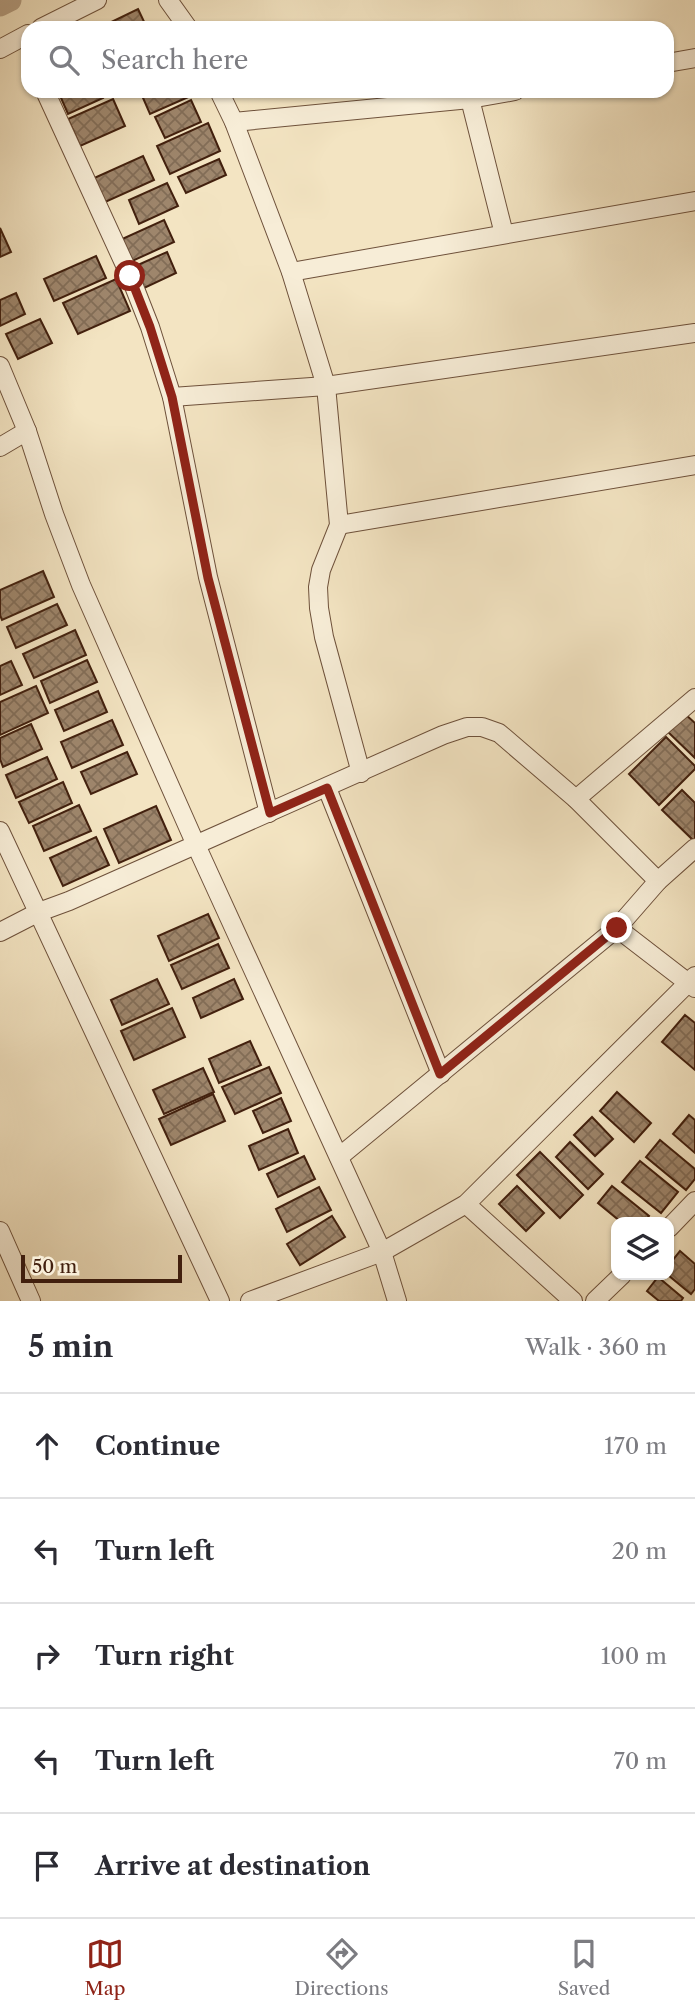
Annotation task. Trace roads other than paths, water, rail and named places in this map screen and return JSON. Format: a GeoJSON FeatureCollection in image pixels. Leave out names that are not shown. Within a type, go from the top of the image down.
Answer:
{"type":"FeatureCollection","features":[{"type":"Feature","properties":{"kind":"street"},"geometry":{"type":"LineString","coordinates":[[55,21],[97,0]]}},
{"type":"Feature","properties":{"kind":"street"},"geometry":{"type":"LineString","coordinates":[[169,0],[183,21]]}},
{"type":"Feature","properties":{"kind":"street"},"geometry":{"type":"LineString","coordinates":[[0,49],[21,38]]}},
{"type":"Feature","properties":{"kind":"street"},"geometry":{"type":"LineString","coordinates":[[674,62],[695,58]]}},
{"type":"Feature","properties":{"kind":"street"},"geometry":{"type":"LineString","coordinates":[[48,98],[130,276],[150,327],[172,397],[208,578],[270,813]]}},
{"type":"Feature","properties":{"kind":"street"},"geometry":{"type":"LineString","coordinates":[[222,98],[291,272],[326,386],[339,525],[321,570],[318,587],[319,608],[324,637],[361,773]]}},
{"type":"Feature","properties":{"kind":"street"},"geometry":{"type":"LineString","coordinates":[[234,122],[476,98]]}},
{"type":"Feature","properties":{"kind":"street"},"geometry":{"type":"LineString","coordinates":[[470,99],[504,234]]}},
{"type":"Feature","properties":{"kind":"street"},"geometry":{"type":"LineString","coordinates":[[291,272],[695,201]]}},
{"type":"Feature","properties":{"kind":"street"},"geometry":{"type":"LineString","coordinates":[[172,397],[326,386],[695,333]]}},
{"type":"Feature","properties":{"kind":"street"},"geometry":{"type":"LineString","coordinates":[[0,366],[27,431],[81,585],[196,845],[382,1252],[397,1301]]}},
{"type":"Feature","properties":{"kind":"street"},"geometry":{"type":"LineString","coordinates":[[0,447],[27,431]]}},
{"type":"Feature","properties":{"kind":"street"},"geometry":{"type":"LineString","coordinates":[[339,525],[695,465]]}},
{"type":"Feature","properties":{"kind":"street"},"geometry":{"type":"LineString","coordinates":[[576,799],[695,698]]}},
{"type":"Feature","properties":{"kind":"street"},"geometry":{"type":"LineString","coordinates":[[0,932],[38,912],[69,901],[443,735],[467,727],[482,727],[499,733],[576,799],[659,881]]}},
{"type":"Feature","properties":{"kind":"street"},"geometry":{"type":"LineString","coordinates":[[327,788],[440,1074]]}},
{"type":"Feature","properties":{"kind":"street"},"geometry":{"type":"LineString","coordinates":[[0,831],[220,1301]]}},
{"type":"Feature","properties":{"kind":"street"},"geometry":{"type":"LineString","coordinates":[[339,1157],[617,928],[659,881],[695,848]]}},
{"type":"Feature","properties":{"kind":"street"},"geometry":{"type":"LineString","coordinates":[[250,1301],[382,1252],[466,1204],[693,982],[617,928]]}},
{"type":"Feature","properties":{"kind":"street"},"geometry":{"type":"LineString","coordinates":[[674,1223],[695,1201]]}},
{"type":"Feature","properties":{"kind":"street"},"geometry":{"type":"LineString","coordinates":[[466,1204],[573,1301]]}},
{"type":"Feature","properties":{"kind":"street"},"geometry":{"type":"LineString","coordinates":[[0,1231],[31,1301]]}},
{"type":"Feature","properties":{"kind":"street"},"geometry":{"type":"LineString","coordinates":[[595,1301],[617,1280]]}},
{"type":"Feature","properties":{"kind":"waterway"},"geometry":{"type":"LineString","coordinates":[[0,5],[10,0]]}}]}
